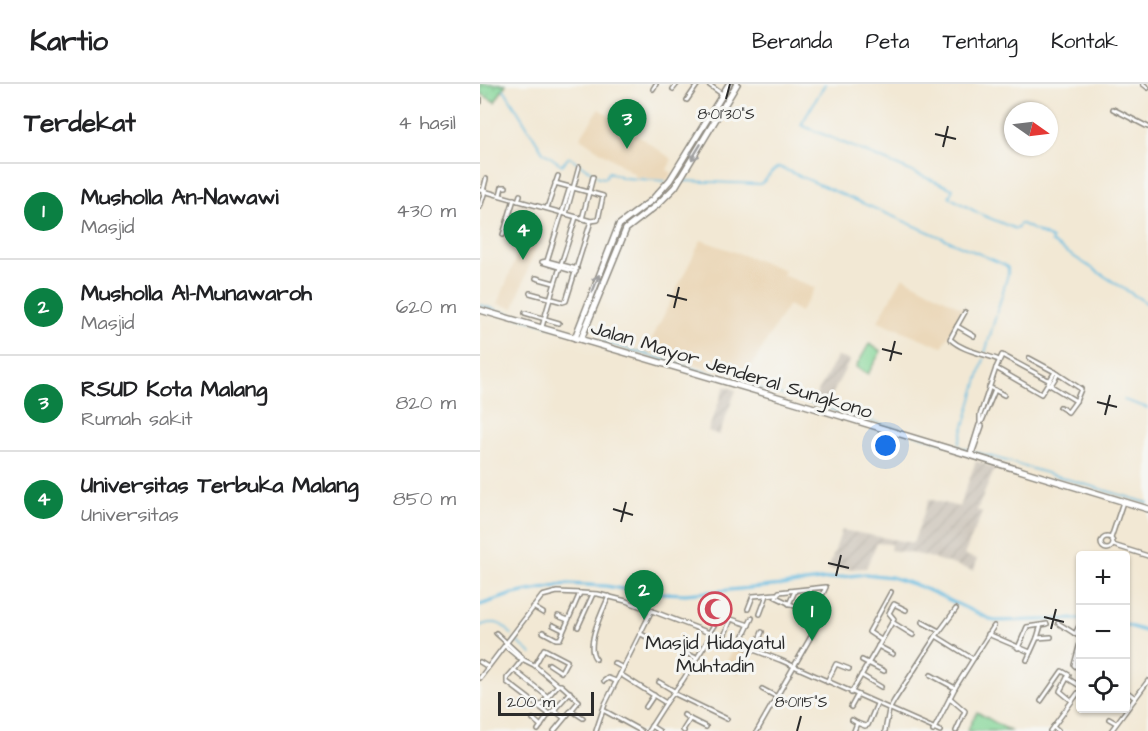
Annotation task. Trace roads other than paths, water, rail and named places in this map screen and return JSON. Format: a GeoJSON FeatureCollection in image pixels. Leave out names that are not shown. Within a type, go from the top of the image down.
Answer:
{"type":"FeatureCollection","features":[{"type":"Feature","properties":{"kind":"main road"},"geometry":{"type":"LineString","coordinates":[[578,338],[618,226],[652,200],[673,176],[729,84]]}},
{"type":"Feature","properties":{"kind":"main road"},"geometry":{"type":"LineString","coordinates":[[578,338],[625,231],[657,205],[680,179],[737,84]]}},
{"type":"Feature","properties":{"kind":"main road"},"geometry":{"type":"LineString","coordinates":[[652,200],[657,205]]}},
{"type":"Feature","properties":{"kind":"main road","name":"Jalan Mayor Jenderal Sungkono"},"geometry":{"type":"LineString","coordinates":[[480,310],[972,452],[1148,509]]}},
{"type":"Feature","properties":{"kind":"street"},"geometry":{"type":"LineString","coordinates":[[653,89],[656,84]]}},
{"type":"Feature","properties":{"kind":"street"},"geometry":{"type":"LineString","coordinates":[[673,89],[677,84]]}},
{"type":"Feature","properties":{"kind":"street"},"geometry":{"type":"LineString","coordinates":[[687,100],[699,84]]}},
{"type":"Feature","properties":{"kind":"street"},"geometry":{"type":"LineString","coordinates":[[708,84],[729,99]]}},
{"type":"Feature","properties":{"kind":"street"},"geometry":{"type":"LineString","coordinates":[[1143,84],[1148,87]]}},
{"type":"Feature","properties":{"kind":"street"},"geometry":{"type":"LineString","coordinates":[[1113,109],[1148,127]]}},
{"type":"Feature","properties":{"kind":"street"},"geometry":{"type":"LineString","coordinates":[[566,214],[579,167]]}},
{"type":"Feature","properties":{"kind":"street"},"geometry":{"type":"LineString","coordinates":[[547,209],[558,176]]}},
{"type":"Feature","properties":{"kind":"street"},"geometry":{"type":"LineString","coordinates":[[582,219],[593,177]]}},
{"type":"Feature","properties":{"kind":"street"},"geometry":{"type":"LineString","coordinates":[[480,207],[486,179]]}},
{"type":"Feature","properties":{"kind":"street"},"geometry":{"type":"LineString","coordinates":[[483,191],[582,219],[591,221],[598,219],[604,197],[555,183]]}},
{"type":"Feature","properties":{"kind":"street"},"geometry":{"type":"LineString","coordinates":[[572,189],[569,190],[561,213],[547,261],[577,271]]}},
{"type":"Feature","properties":{"kind":"street"},"geometry":{"type":"LineString","coordinates":[[503,235],[520,195]]}},
{"type":"Feature","properties":{"kind":"street"},"geometry":{"type":"LineString","coordinates":[[542,328],[576,217]]}},
{"type":"Feature","properties":{"kind":"street"},"geometry":{"type":"LineString","coordinates":[[530,293],[566,301],[591,221]]}},
{"type":"Feature","properties":{"kind":"street"},"geometry":{"type":"LineString","coordinates":[[536,278],[554,283]]}},
{"type":"Feature","properties":{"kind":"street"},"geometry":{"type":"LineString","coordinates":[[964,312],[951,340],[982,356],[987,355],[999,360]]}},
{"type":"Feature","properties":{"kind":"street"},"geometry":{"type":"LineString","coordinates":[[525,313],[559,323]]}},
{"type":"Feature","properties":{"kind":"street"},"geometry":{"type":"LineString","coordinates":[[957,327],[974,336]]}},
{"type":"Feature","properties":{"kind":"street"},"geometry":{"type":"LineString","coordinates":[[972,452],[989,387],[999,360],[1004,355],[1076,401]]}},
{"type":"Feature","properties":{"kind":"street"},"geometry":{"type":"LineString","coordinates":[[1029,358],[1082,389],[1068,412],[1060,407]]}},
{"type":"Feature","properties":{"kind":"street"},"geometry":{"type":"LineString","coordinates":[[996,368],[1041,394],[1057,373]]}},
{"type":"Feature","properties":{"kind":"street"},"geometry":{"type":"LineString","coordinates":[[989,387],[1004,395]]}},
{"type":"Feature","properties":{"kind":"street"},"geometry":{"type":"LineString","coordinates":[[980,424],[995,390]]}},
{"type":"Feature","properties":{"kind":"street"},"geometry":{"type":"LineString","coordinates":[[1113,545],[1112,538],[1123,502]]}},
{"type":"Feature","properties":{"kind":"street"},"geometry":{"type":"LineString","coordinates":[[1112,538],[1103,538],[1101,544],[1107,549],[1113,545]]}},
{"type":"Feature","properties":{"kind":"street"},"geometry":{"type":"LineString","coordinates":[[1113,545],[1148,556]]}},
{"type":"Feature","properties":{"kind":"street"},"geometry":{"type":"LineString","coordinates":[[748,609],[753,596],[825,586],[813,615]]}},
{"type":"Feature","properties":{"kind":"street"},"geometry":{"type":"LineString","coordinates":[[802,609],[811,589]]}},
{"type":"Feature","properties":{"kind":"street"},"geometry":{"type":"LineString","coordinates":[[789,604],[795,591]]}},
{"type":"Feature","properties":{"kind":"street"},"geometry":{"type":"LineString","coordinates":[[543,633],[559,640],[580,592]]}},
{"type":"Feature","properties":{"kind":"street"},"geometry":{"type":"LineString","coordinates":[[480,678],[542,596],[548,593],[580,592],[609,596],[652,610],[795,666],[857,696],[940,731]]}},
{"type":"Feature","properties":{"kind":"street"},"geometry":{"type":"LineString","coordinates":[[881,640],[869,632],[891,592]]}},
{"type":"Feature","properties":{"kind":"street"},"geometry":{"type":"LineString","coordinates":[[578,627],[593,594]]}},
{"type":"Feature","properties":{"kind":"street"},"geometry":{"type":"LineString","coordinates":[[776,594],[778,598],[813,615],[819,624]]}},
{"type":"Feature","properties":{"kind":"street"},"geometry":{"type":"LineString","coordinates":[[760,614],[767,595]]}},
{"type":"Feature","properties":{"kind":"street"},"geometry":{"type":"LineString","coordinates":[[596,659],[592,656],[591,647],[609,596]]}},
{"type":"Feature","properties":{"kind":"street"},"geometry":{"type":"LineString","coordinates":[[851,693],[894,618],[889,614],[894,604],[906,610]]}},
{"type":"Feature","properties":{"kind":"street"},"geometry":{"type":"LineString","coordinates":[[533,607],[543,613]]}},
{"type":"Feature","properties":{"kind":"street"},"geometry":{"type":"LineString","coordinates":[[885,731],[889,710],[939,631],[956,609]]}},
{"type":"Feature","properties":{"kind":"street"},"geometry":{"type":"LineString","coordinates":[[596,731],[616,681],[652,610]]}},
{"type":"Feature","properties":{"kind":"street"},"geometry":{"type":"LineString","coordinates":[[757,731],[825,612]]}},
{"type":"Feature","properties":{"kind":"street"},"geometry":{"type":"LineString","coordinates":[[558,616],[568,620]]}},
{"type":"Feature","properties":{"kind":"street"},"geometry":{"type":"LineString","coordinates":[[648,731],[683,680],[720,616],[749,625]]}},
{"type":"Feature","properties":{"kind":"street"},"geometry":{"type":"LineString","coordinates":[[744,635],[752,618]]}},
{"type":"Feature","properties":{"kind":"street"},"geometry":{"type":"LineString","coordinates":[[723,639],[730,619]]}},
{"type":"Feature","properties":{"kind":"street"},"geometry":{"type":"LineString","coordinates":[[892,622],[913,635]]}},
{"type":"Feature","properties":{"kind":"street"},"geometry":{"type":"LineString","coordinates":[[922,622],[939,631]]}},
{"type":"Feature","properties":{"kind":"street"},"geometry":{"type":"LineString","coordinates":[[1018,648],[1027,627],[1047,624]]}},
{"type":"Feature","properties":{"kind":"street"},"geometry":{"type":"LineString","coordinates":[[1058,624],[1075,634]]}},
{"type":"Feature","properties":{"kind":"street"},"geometry":{"type":"LineString","coordinates":[[1027,660],[1041,625]]}},
{"type":"Feature","properties":{"kind":"street"},"geometry":{"type":"LineString","coordinates":[[553,626],[563,630]]}},
{"type":"Feature","properties":{"kind":"street"},"geometry":{"type":"LineString","coordinates":[[934,730],[955,688],[994,626]]}},
{"type":"Feature","properties":{"kind":"street"},"geometry":{"type":"LineString","coordinates":[[755,650],[762,632]]}},
{"type":"Feature","properties":{"kind":"street"},"geometry":{"type":"LineString","coordinates":[[496,633],[522,658],[537,662],[558,685],[561,685],[579,701],[554,731]]}},
{"type":"Feature","properties":{"kind":"street"},"geometry":{"type":"LineString","coordinates":[[640,634],[656,642]]}},
{"type":"Feature","properties":{"kind":"street"},"geometry":{"type":"LineString","coordinates":[[988,634],[1030,652]]}},
{"type":"Feature","properties":{"kind":"street"},"geometry":{"type":"LineString","coordinates":[[936,636],[973,659]]}},
{"type":"Feature","properties":{"kind":"street"},"geometry":{"type":"LineString","coordinates":[[1037,638],[1051,637]]}},
{"type":"Feature","properties":{"kind":"street"},"geometry":{"type":"LineString","coordinates":[[878,646],[893,654]]}},
{"type":"Feature","properties":{"kind":"street"},"geometry":{"type":"LineString","coordinates":[[537,662],[544,649],[567,661],[561,672],[549,664]]}},
{"type":"Feature","properties":{"kind":"street"},"geometry":{"type":"LineString","coordinates":[[688,654],[696,658]]}},
{"type":"Feature","properties":{"kind":"street"},"geometry":{"type":"LineString","coordinates":[[522,658],[507,678],[507,682],[549,714]]}},
{"type":"Feature","properties":{"kind":"street"},"geometry":{"type":"LineString","coordinates":[[862,660],[884,671]]}},
{"type":"Feature","properties":{"kind":"street"},"geometry":{"type":"LineString","coordinates":[[480,662],[488,667]]}},
{"type":"Feature","properties":{"kind":"street"},"geometry":{"type":"LineString","coordinates":[[614,663],[623,668]]}},
{"type":"Feature","properties":{"kind":"street"},"geometry":{"type":"LineString","coordinates":[[827,682],[836,664],[849,669]]}},
{"type":"Feature","properties":{"kind":"street"},"geometry":{"type":"LineString","coordinates":[[514,670],[548,697]]}},
{"type":"Feature","properties":{"kind":"street"},"geometry":{"type":"LineString","coordinates":[[1041,701],[1061,672],[1069,675],[1060,691],[1072,700]]}},
{"type":"Feature","properties":{"kind":"street"},"geometry":{"type":"LineString","coordinates":[[620,674],[666,703]]}},
{"type":"Feature","properties":{"kind":"street"},"geometry":{"type":"LineString","coordinates":[[861,675],[881,687]]}},
{"type":"Feature","properties":{"kind":"street"},"geometry":{"type":"LineString","coordinates":[[931,675],[955,688]]}},
{"type":"Feature","properties":{"kind":"street"},"geometry":{"type":"LineString","coordinates":[[604,681],[608,678],[616,681]]}},
{"type":"Feature","properties":{"kind":"street"},"geometry":{"type":"LineString","coordinates":[[1067,678],[1076,684]]}},
{"type":"Feature","properties":{"kind":"street"},"geometry":{"type":"LineString","coordinates":[[1111,731],[1148,681]]}},
{"type":"Feature","properties":{"kind":"street"},"geometry":{"type":"LineString","coordinates":[[659,682],[689,703],[727,719]]}},
{"type":"Feature","properties":{"kind":"street"},"geometry":{"type":"LineString","coordinates":[[539,707],[558,685]]}},
{"type":"Feature","properties":{"kind":"street"},"geometry":{"type":"LineString","coordinates":[[762,689],[777,698]]}},
{"type":"Feature","properties":{"kind":"street"},"geometry":{"type":"LineString","coordinates":[[533,719],[540,728],[549,714],[570,692]]}},
{"type":"Feature","properties":{"kind":"street"},"geometry":{"type":"LineString","coordinates":[[1130,694],[1135,698]]}},
{"type":"Feature","properties":{"kind":"street"},"geometry":{"type":"LineString","coordinates":[[646,707],[654,695]]}},
{"type":"Feature","properties":{"kind":"street"},"geometry":{"type":"LineString","coordinates":[[1058,731],[1051,729],[1076,695]]}},
{"type":"Feature","properties":{"kind":"street"},"geometry":{"type":"LineString","coordinates":[[851,707],[857,696]]}},
{"type":"Feature","properties":{"kind":"street"},"geometry":{"type":"LineString","coordinates":[[950,698],[965,711],[956,731]]}},
{"type":"Feature","properties":{"kind":"street"},"geometry":{"type":"LineString","coordinates":[[852,720],[868,726],[877,704]]}},
{"type":"Feature","properties":{"kind":"street"},"geometry":{"type":"LineString","coordinates":[[554,710],[564,718]]}},
{"type":"Feature","properties":{"kind":"street"},"geometry":{"type":"LineString","coordinates":[[572,710],[583,718]]}},
{"type":"Feature","properties":{"kind":"street"},"geometry":{"type":"LineString","coordinates":[[603,710],[641,731]]}},
{"type":"Feature","properties":{"kind":"street"},"geometry":{"type":"LineString","coordinates":[[684,716],[706,727]]}},
{"type":"Feature","properties":{"kind":"street"},"geometry":{"type":"LineString","coordinates":[[683,731],[690,718]]}},
{"type":"Feature","properties":{"kind":"street"},"geometry":{"type":"LineString","coordinates":[[1109,719],[1116,723]]}},
{"type":"Feature","properties":{"kind":"street"},"geometry":{"type":"LineString","coordinates":[[854,731],[857,723]]}},
{"type":"Feature","properties":{"kind":"street"},"geometry":{"type":"LineString","coordinates":[[651,726],[659,731]]}},
{"type":"Feature","properties":{"kind":"waterway"},"geometry":{"type":"LineString","coordinates":[[825,84],[801,125],[953,189],[949,197],[982,215],[1016,229],[1022,224],[1052,239],[1051,242],[1148,304]]}},
{"type":"Feature","properties":{"kind":"waterway"},"geometry":{"type":"LineString","coordinates":[[504,89],[543,152],[562,165],[569,157],[599,177],[605,178],[609,172],[624,178],[665,181]]}},
{"type":"Feature","properties":{"kind":"waterway"},"geometry":{"type":"LineString","coordinates":[[680,184],[684,181],[760,184],[779,167],[1005,265],[1008,268],[1008,274],[985,353]]}},
{"type":"Feature","properties":{"kind":"waterway"},"geometry":{"type":"LineString","coordinates":[[480,305],[497,310]]}},
{"type":"Feature","properties":{"kind":"waterway"},"geometry":{"type":"LineString","coordinates":[[500,311],[511,314]]}},
{"type":"Feature","properties":{"kind":"waterway"},"geometry":{"type":"LineString","coordinates":[[513,315],[541,323]]}},
{"type":"Feature","properties":{"kind":"waterway"},"geometry":{"type":"LineString","coordinates":[[544,324],[558,328]]}},
{"type":"Feature","properties":{"kind":"waterway"},"geometry":{"type":"LineString","coordinates":[[587,337],[1148,503]]}},
{"type":"Feature","properties":{"kind":"waterway"},"geometry":{"type":"LineString","coordinates":[[959,443],[984,359]]}},
{"type":"Feature","properties":{"kind":"waterway"},"geometry":{"type":"LineString","coordinates":[[1124,400],[1148,408]]}},
{"type":"Feature","properties":{"kind":"waterway"},"geometry":{"type":"LineString","coordinates":[[480,605],[513,594],[568,584],[606,586],[639,592],[685,594],[783,585],[865,574],[891,577],[919,586],[994,621],[1076,619]]}},
{"type":"Feature","properties":{"kind":"waterway"},"geometry":{"type":"LineString","coordinates":[[480,626],[497,623],[511,634]]}},
{"type":"Feature","properties":{"kind":"waterway"},"geometry":{"type":"LineString","coordinates":[[1130,626],[1148,632]]}},
{"type":"Feature","properties":{"kind":"waterway"},"geometry":{"type":"LineString","coordinates":[[514,639],[532,654]]}},
{"type":"Feature","properties":{"kind":"place","name":"RSUD Kota Malang"},"geometry":{"type":"Point","coordinates":[627,149]}},
{"type":"Feature","properties":{"kind":"place","name":"Universitas Terbuka Malang"},"geometry":{"type":"Point","coordinates":[523,260]}},
{"type":"Feature","properties":{"kind":"place","name":"Masjid Hidayatul Muhtadin"},"geometry":{"type":"Point","coordinates":[715,609]}},
{"type":"Feature","properties":{"kind":"place","name":"Musholla Al-Munawaroh"},"geometry":{"type":"Point","coordinates":[644,620]}},
{"type":"Feature","properties":{"kind":"place","name":"Musholla An-Nawawi"},"geometry":{"type":"Point","coordinates":[812,641]}}]}
